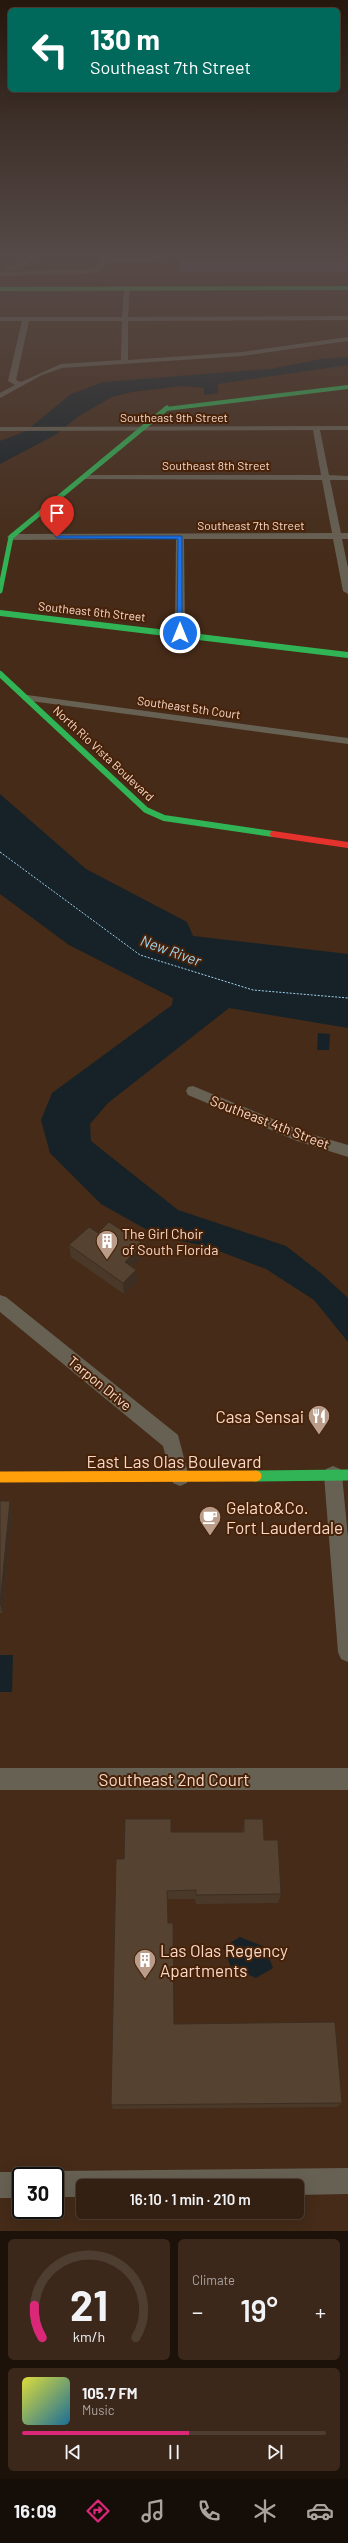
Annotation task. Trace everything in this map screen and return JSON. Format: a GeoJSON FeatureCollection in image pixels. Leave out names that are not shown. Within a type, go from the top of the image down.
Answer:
{"type":"FeatureCollection","features":[{"type":"Feature","properties":{"kind":"street"},"geometry":{"type":"LineString","coordinates":[[12,381],[18,356]]}},
{"type":"Feature","properties":{"kind":"street"},"geometry":{"type":"LineString","coordinates":[[0,396],[20,384],[61,366],[159,356]]}},
{"type":"Feature","properties":{"kind":"street"},"geometry":{"type":"LineString","coordinates":[[0,387],[48,362],[60,360],[193,356]]}},
{"type":"Feature","properties":{"kind":"street"},"geometry":{"type":"LineString","coordinates":[[12,381],[20,384]]}},
{"type":"Feature","properties":{"kind":"street"},"geometry":{"type":"LineString","coordinates":[[0,591],[11,537],[168,408],[348,386]]}},
{"type":"Feature","properties":{"kind":"street"},"geometry":{"type":"LineString","coordinates":[[316,428],[348,591]]}},
{"type":"Feature","properties":{"kind":"street","name":"Southeast 9th Street"},"geometry":{"type":"LineString","coordinates":[[0,429],[348,428]]}},
{"type":"Feature","properties":{"kind":"street","name":"Southeast 8th Street"},"geometry":{"type":"LineString","coordinates":[[84,477],[348,478]]}},
{"type":"Feature","properties":{"kind":"street","name":"Southeast 7th Street"},"geometry":{"type":"LineString","coordinates":[[11,537],[348,536]]}},
{"type":"Feature","properties":{"kind":"street"},"geometry":{"type":"LineString","coordinates":[[180,537],[180,633]]}},
{"type":"Feature","properties":{"kind":"street","name":"Southeast 6th Street"},"geometry":{"type":"LineString","coordinates":[[0,612],[180,633],[348,655]]}},
{"type":"Feature","properties":{"kind":"street","name":"North Rio Vista Boulevard"},"geometry":{"type":"LineString","coordinates":[[0,674],[146,810],[164,818],[348,845]]}},
{"type":"Feature","properties":{"kind":"street","name":"Southeast 5th Court"},"geometry":{"type":"LineString","coordinates":[[27,698],[348,741]]}},
{"type":"Feature","properties":{"kind":"street","name":"Southeast 4th Street"},"geometry":{"type":"LineString","coordinates":[[193,1091],[302,1137],[348,1151]]}},
{"type":"Feature","properties":{"kind":"street","name":"Tarpon Drive"},"geometry":{"type":"LineString","coordinates":[[0,1302],[171,1441],[180,1478]]}},
{"type":"Feature","properties":{"kind":"street"},"geometry":{"type":"LineString","coordinates":[[340,1475],[348,1652]]}},
{"type":"Feature","properties":{"kind":"street","name":"East Las Olas Boulevard"},"geometry":{"type":"LineString","coordinates":[[0,1477],[180,1478],[340,1475]]}},
{"type":"Feature","properties":{"kind":"street","name":"Southeast 2nd Court"},"geometry":{"type":"LineString","coordinates":[[0,1779],[348,1779]]}},
{"type":"Feature","properties":{"kind":"street"},"geometry":{"type":"LineString","coordinates":[[64,2184],[348,2181]]}},
{"type":"Feature","properties":{"kind":"street"},"geometry":{"type":"LineString","coordinates":[[0,2185],[12,2184]]}},
{"type":"Feature","properties":{"kind":"water"},"geometry":{"type":"Polygon","coordinates":[[[348,357],[348,365],[218,384],[218,393],[204,395],[204,388],[182,386],[132,392],[112,397],[79,416],[55,435],[0,464],[0,441],[26,431],[71,394],[103,382],[270,369],[321,359],[348,357]]]}},
{"type":"Feature","properties":{"kind":"water","name":"New River"},"geometry":{"type":"Polygon","coordinates":[[[0,794],[86,869],[187,922],[193,936],[348,954],[348,1028],[229,1008],[108,1103],[90,1124],[91,1141],[178,1210],[286,1246],[322,1274],[348,1298],[348,1342],[314,1300],[266,1269],[206,1246],[160,1237],[101,1204],[50,1153],[41,1120],[52,1093],[172,1005],[173,998],[69,945],[0,894],[0,794]]]}},
{"type":"Feature","properties":{"kind":"water"},"geometry":{"type":"Polygon","coordinates":[[[318,1033],[330,1034],[329,1050],[317,1050],[318,1033]]]}},
{"type":"Feature","properties":{"kind":"water"},"geometry":{"type":"Polygon","coordinates":[[[0,1655],[13,1655],[12,1692],[0,1692],[0,1655]]]}},
{"type":"Feature","properties":{"kind":"water"},"geometry":{"type":"Polygon","coordinates":[[[240,1937],[265,1947],[273,1968],[256,1978],[231,1967],[223,1947],[240,1937]]]}},
{"type":"Feature","properties":{"kind":"building","name":"The Girl Choir of South Florida"},"geometry":{"type":"Polygon","coordinates":[[[109,1222],[143,1244],[125,1262],[136,1270],[123,1283],[69,1245],[89,1227],[98,1233],[109,1222]]]}},
{"type":"Feature","properties":{"kind":"building"},"geometry":{"type":"Polygon","coordinates":[[[0,1501],[10,1501],[0,1604],[0,1501]]]}},
{"type":"Feature","properties":{"kind":"building","name":"Las Olas Regency Apartments"},"geometry":{"type":"Polygon","coordinates":[[[125,1819],[171,1819],[171,1832],[244,1832],[244,1819],[263,1819],[264,1840],[278,1840],[281,1894],[196,1895],[196,1890],[167,1891],[168,1923],[173,1923],[174,2024],[335,2022],[342,2103],[111,2105],[116,1859],[124,1859],[125,1819]]]}},
{"type":"Feature","properties":{"kind":"ferry route"},"geometry":{"type":"LineString","coordinates":[[0,852],[140,955],[253,990],[348,998]]}},
{"type":"Feature","properties":{"kind":"traffic: fast"},"geometry":{"type":"LineString","coordinates":[[0,591],[11,537],[168,407],[348,387]]}},
{"type":"Feature","properties":{"kind":"traffic: fast"},"geometry":{"type":"LineString","coordinates":[[0,613],[348,655]]}},
{"type":"Feature","properties":{"kind":"traffic: fast"},"geometry":{"type":"LineString","coordinates":[[0,674],[146,810],[164,818],[273,834]]}},
{"type":"Feature","properties":{"kind":"traffic: fast"},"geometry":{"type":"LineString","coordinates":[[256,1476],[348,1475]]}},
{"type":"Feature","properties":{"kind":"traffic: slow"},"geometry":{"type":"LineString","coordinates":[[0,1477],[256,1476]]}},
{"type":"Feature","properties":{"kind":"traffic: jam"},"geometry":{"type":"LineString","coordinates":[[273,834],[348,845]]}},
{"type":"Feature","properties":{"kind":"place","name":"The Girl Choir of South Florida"},"geometry":{"type":"Point","coordinates":[107,1260]}},
{"type":"Feature","properties":{"kind":"place","name":"Casa Sensai"},"geometry":{"type":"Point","coordinates":[319,1436]}},
{"type":"Feature","properties":{"kind":"place","name":"Gelato&Co. Fort Lauderdale"},"geometry":{"type":"Point","coordinates":[210,1536]}},
{"type":"Feature","properties":{"kind":"place","name":"Las Olas Regency Apartments"},"geometry":{"type":"Point","coordinates":[145,1980]}},
{"type":"Feature","properties":{"kind":"route"},"geometry":{"type":"LineString","coordinates":[[57,537],[180,537],[180,633]]}}]}
